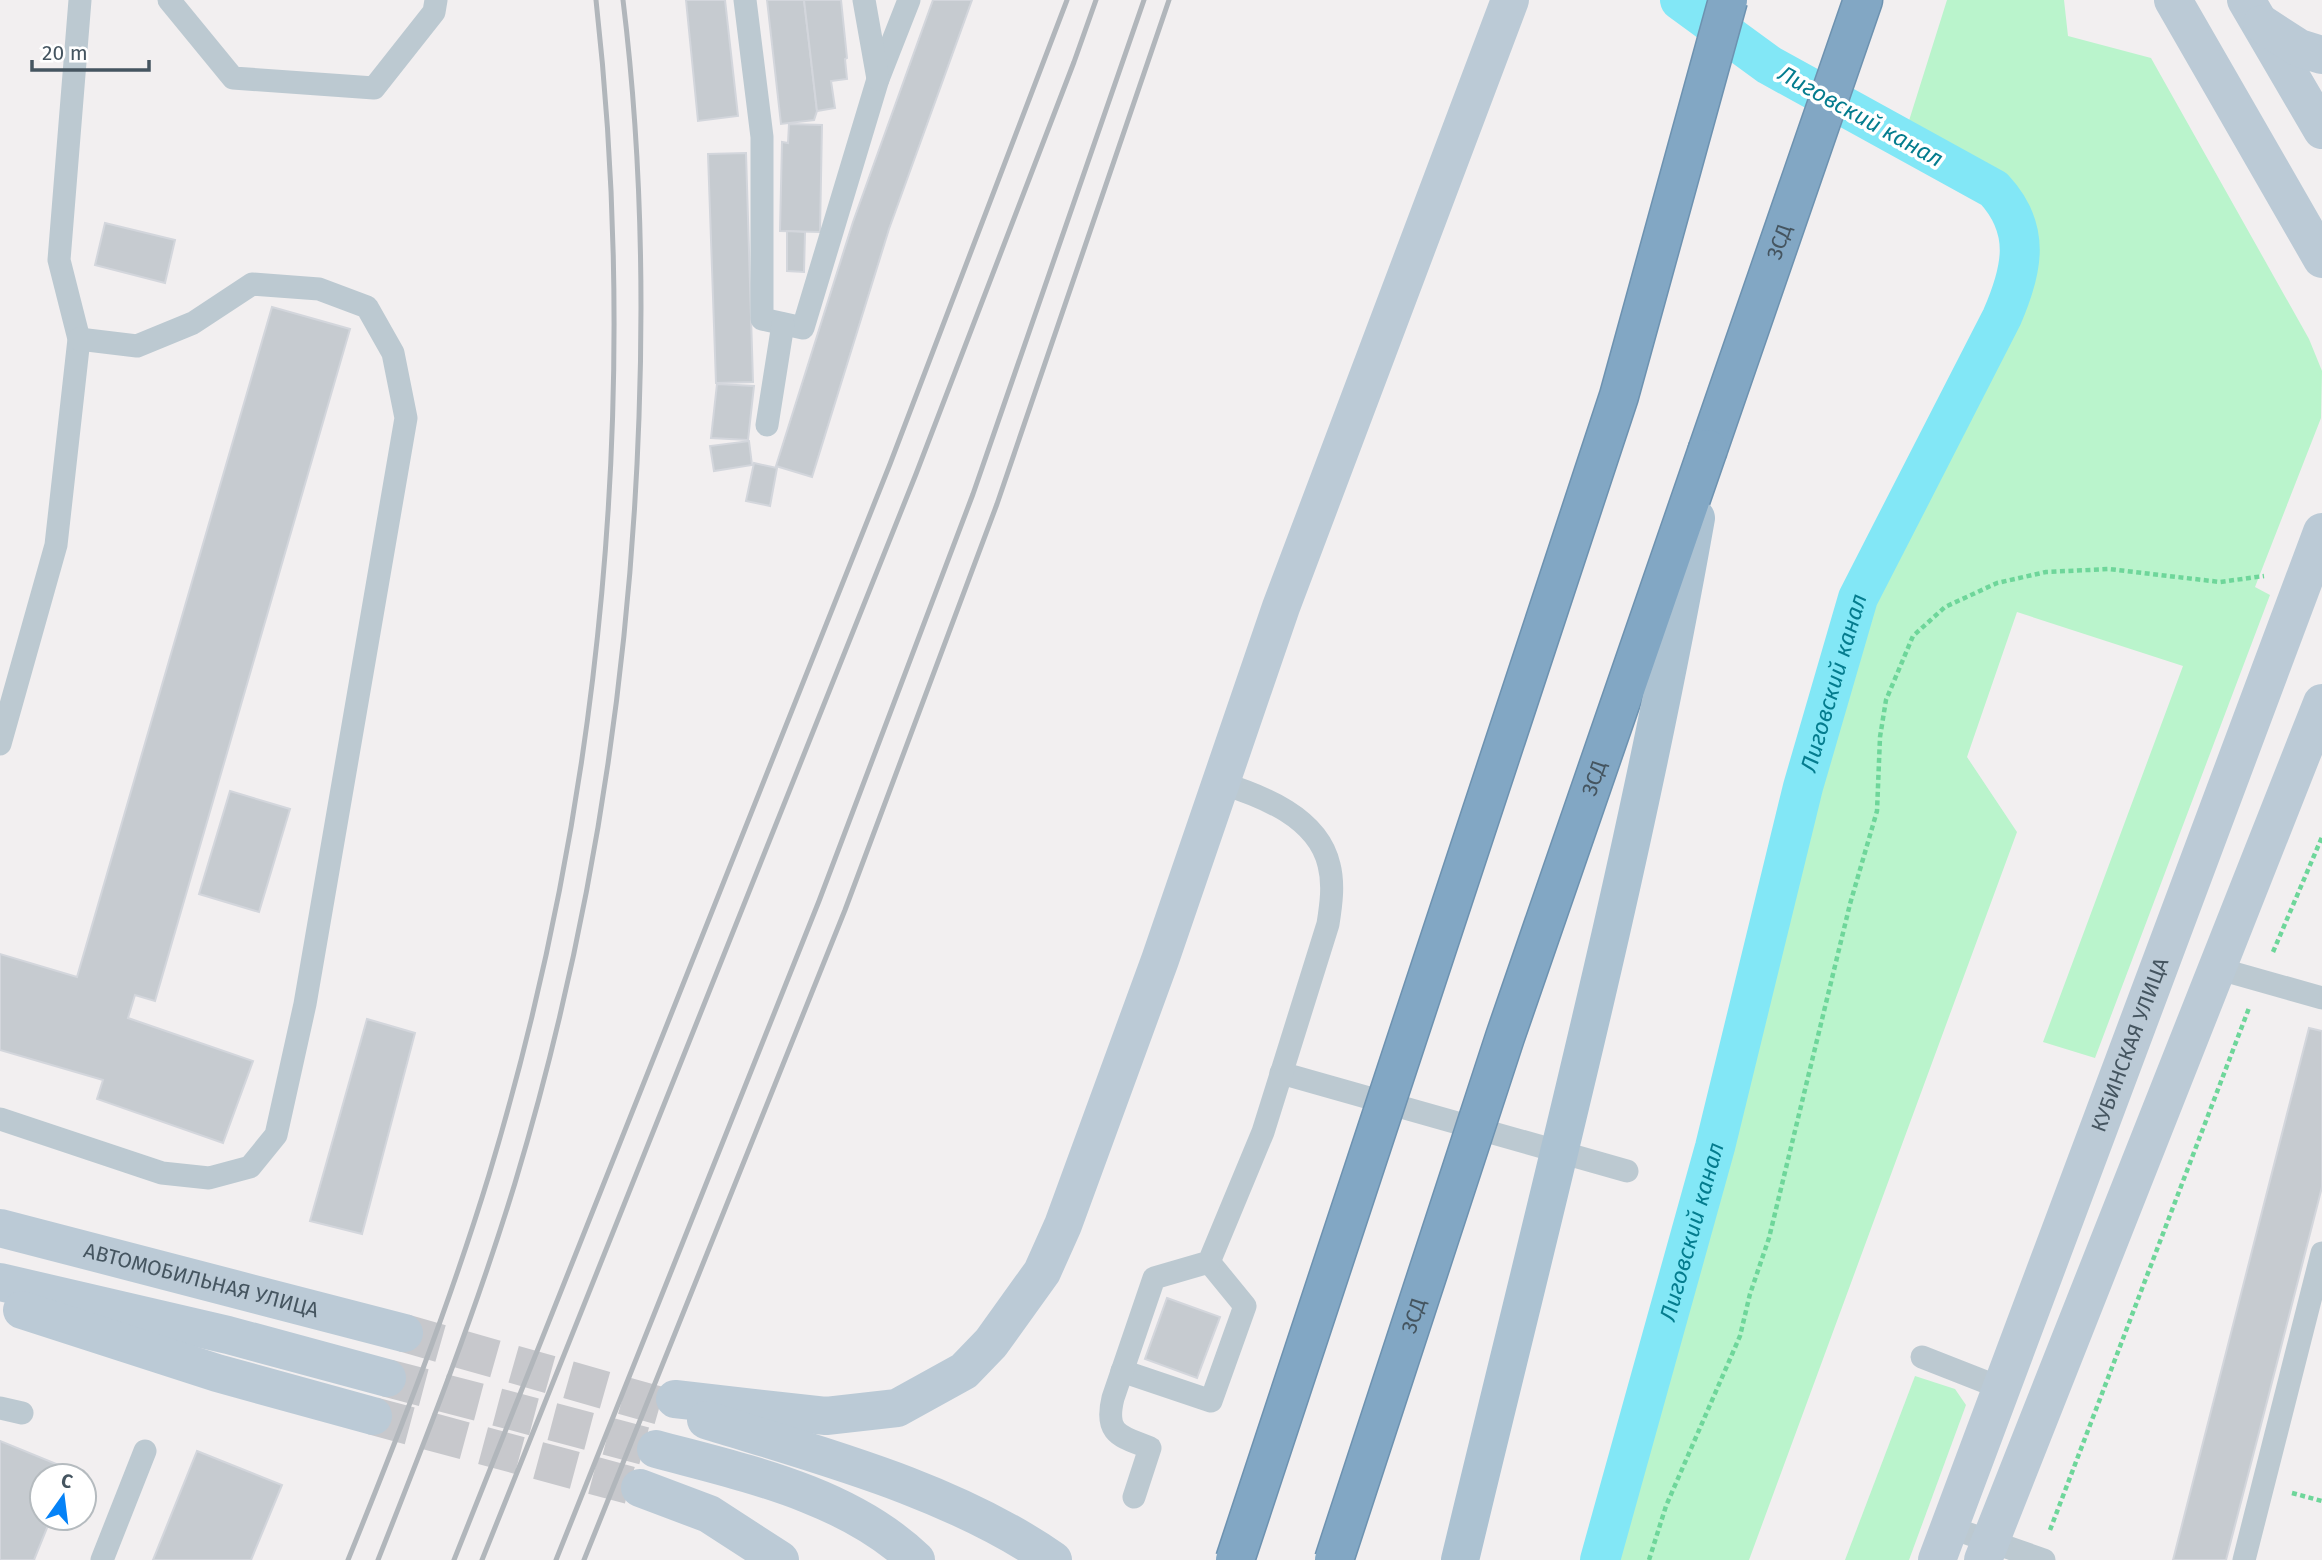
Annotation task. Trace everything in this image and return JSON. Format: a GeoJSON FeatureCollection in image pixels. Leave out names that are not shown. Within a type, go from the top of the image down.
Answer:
{"type":"FeatureCollection","features":[{"type":"Feature","properties":{"kind":"highway"},"geometry":{"type":"LineString","coordinates":[[1235,1560],[1619,396],[1728,0]]}},
{"type":"Feature","properties":{"kind":"highway","name":"ЗСД"},"geometry":{"type":"LineString","coordinates":[[1334,1560],[1505,1037],[1863,0]]}},
{"type":"Feature","properties":{"kind":"main road"},"geometry":{"type":"LineString","coordinates":[[1053,1560],[960,1507],[673,1404],[826,1416],[897,1408],[964,1371],[991,1343],[1042,1272],[1063,1225],[1160,960],[1281,607],[1510,0]]}},
{"type":"Feature","properties":{"kind":"main road"},"geometry":{"type":"LineString","coordinates":[[2173,0],[2322,259]]}},
{"type":"Feature","properties":{"kind":"main road"},"geometry":{"type":"LineString","coordinates":[[2253,11],[2299,48],[2322,55]]}},
{"type":"Feature","properties":{"kind":"main road"},"geometry":{"type":"LineString","coordinates":[[2253,11],[2322,130]]}},
{"type":"Feature","properties":{"kind":"main road"},"geometry":{"type":"LineString","coordinates":[[1460,1560],[1590,1024],[1674,644],[1708,449]]}},
{"type":"Feature","properties":{"kind":"main road","name":"КУБИНСКАЯ УЛИЦА"},"geometry":{"type":"LineString","coordinates":[[1943,1543],[2322,532]]}},
{"type":"Feature","properties":{"kind":"main road"},"geometry":{"type":"LineString","coordinates":[[1987,1550],[2322,703]]}},
{"type":"Feature","properties":{"kind":"main road","name":"АВТОМОБИЛЬНАЯ УЛИЦА"},"geometry":{"type":"LineString","coordinates":[[0,1228],[404,1333]]}},
{"type":"Feature","properties":{"kind":"main road"},"geometry":{"type":"LineString","coordinates":[[0,1282],[228,1335],[387,1378]]}},
{"type":"Feature","properties":{"kind":"main road"},"geometry":{"type":"LineString","coordinates":[[0,1303],[217,1373],[373,1416]]}},
{"type":"Feature","properties":{"kind":"main road"},"geometry":{"type":"LineString","coordinates":[[656,1449],[771,1481],[838,1507],[899,1544],[916,1560]]}},
{"type":"Feature","properties":{"kind":"main road"},"geometry":{"type":"LineString","coordinates":[[640,1488],[709,1514],[780,1560]]}},
{"type":"Feature","properties":{"kind":"lane"},"geometry":{"type":"LineString","coordinates":[[0,744],[56,545],[79,338],[59,260],[80,0]]}},
{"type":"Feature","properties":{"kind":"lane"},"geometry":{"type":"LineString","coordinates":[[169,0],[233,78],[374,88],[434,12],[436,0]]}},
{"type":"Feature","properties":{"kind":"lane"},"geometry":{"type":"LineString","coordinates":[[745,0],[762,137],[762,319],[803,328],[878,79],[909,0]]}},
{"type":"Feature","properties":{"kind":"lane"},"geometry":{"type":"LineString","coordinates":[[864,0],[878,79]]}},
{"type":"Feature","properties":{"kind":"lane"},"geometry":{"type":"LineString","coordinates":[[0,1119],[162,1173],[209,1178],[250,1167],[276,1135],[307,990],[406,418],[393,353],[368,307],[319,289],[252,284],[193,323],[137,346],[79,338]]}},
{"type":"Feature","properties":{"kind":"lane"},"geometry":{"type":"LineString","coordinates":[[767,425],[783,324]]}},
{"type":"Feature","properties":{"kind":"lane"},"geometry":{"type":"LineString","coordinates":[[1209,1262],[1263,1132],[1328,925],[1332,895],[1329,863],[1316,838],[1296,818],[1268,800],[1221,783]]}},
{"type":"Feature","properties":{"kind":"lane"},"geometry":{"type":"LineString","coordinates":[[2216,968],[2322,998]]}},
{"type":"Feature","properties":{"kind":"lane"},"geometry":{"type":"LineString","coordinates":[[1281,1073],[1627,1171]]}},
{"type":"Feature","properties":{"kind":"lane"},"geometry":{"type":"LineString","coordinates":[[2244,1560],[2322,1253]]}},
{"type":"Feature","properties":{"kind":"lane"},"geometry":{"type":"LineString","coordinates":[[1122,1371],[1211,1401],[1245,1306],[1209,1262]]}},
{"type":"Feature","properties":{"kind":"lane"},"geometry":{"type":"LineString","coordinates":[[1134,1497],[1150,1448],[1118,1435],[1111,1426],[1109,1414],[1122,1371],[1154,1278],[1209,1262]]}},
{"type":"Feature","properties":{"kind":"lane"},"geometry":{"type":"LineString","coordinates":[[1922,1357],[2001,1388]]}},
{"type":"Feature","properties":{"kind":"lane"},"geometry":{"type":"LineString","coordinates":[[102,1560],[145,1451]]}},
{"type":"Feature","properties":{"kind":"lane"},"geometry":{"type":"LineString","coordinates":[[1943,1543],[2041,1559]]}},
{"type":"Feature","properties":{"kind":"path"},"geometry":{"type":"LineString","coordinates":[[1649,1560],[1666,1506],[1741,1336],[1750,1294],[1769,1238],[1850,905],[1877,811],[1880,737],[1886,700],[1913,636],[1945,607],[1997,583],[2046,572],[2109,569],[2220,582],[2270,575]]}},
{"type":"Feature","properties":{"kind":"path"},"geometry":{"type":"LineString","coordinates":[[2041,1559],[2260,981],[2322,837]]}},
{"type":"Feature","properties":{"kind":"path"},"geometry":{"type":"LineString","coordinates":[[2314,855],[2322,853]]}},
{"type":"Feature","properties":{"kind":"green space"},"geometry":{"type":"Polygon","coordinates":[[[1947,0],[2064,0],[2068,36],[2151,58],[2309,339],[2322,371],[2321,418],[2255,587],[2270,595],[2095,1058],[2043,1042],[2183,666],[2017,612],[1967,757],[2017,832],[1749,1560],[1615,1560],[1703,1258],[1698,1251],[1868,601],[1958,428],[2027,286],[2030,257],[2027,225],[2018,200],[1995,175],[1954,156],[1907,127],[1947,0]]]}},
{"type":"Feature","properties":{"kind":"green space"},"geometry":{"type":"Polygon","coordinates":[[[1915,1376],[1955,1389],[1966,1405],[1909,1560],[1845,1560],[1915,1376]]]}},
{"type":"Feature","properties":{"kind":"building"},"geometry":{"type":"Polygon","coordinates":[[[686,0],[725,0],[738,116],[698,121],[686,0]]]}},
{"type":"Feature","properties":{"kind":"building"},"geometry":{"type":"Polygon","coordinates":[[[767,0],[804,0],[817,111],[814,120],[781,124],[767,0]]]}},
{"type":"Feature","properties":{"kind":"building"},"geometry":{"type":"Polygon","coordinates":[[[804,0],[841,0],[847,79],[831,81],[835,108],[817,111],[804,0]]]}},
{"type":"Feature","properties":{"kind":"building"},"geometry":{"type":"Polygon","coordinates":[[[933,0],[972,0],[889,229],[812,477],[776,466],[853,222],[933,0]]]}},
{"type":"Feature","properties":{"kind":"building"},"geometry":{"type":"Polygon","coordinates":[[[789,124],[822,125],[820,232],[780,231],[782,142],[788,143],[789,124]]]}},
{"type":"Feature","properties":{"kind":"building"},"geometry":{"type":"Polygon","coordinates":[[[746,153],[753,382],[716,383],[708,154],[746,153]]]}},
{"type":"Feature","properties":{"kind":"building"},"geometry":{"type":"Polygon","coordinates":[[[105,223],[175,240],[165,283],[95,265],[105,223]]]}},
{"type":"Feature","properties":{"kind":"building"},"geometry":{"type":"Polygon","coordinates":[[[787,231],[805,232],[804,272],[787,271],[787,231]]]}},
{"type":"Feature","properties":{"kind":"building"},"geometry":{"type":"Polygon","coordinates":[[[272,307],[350,329],[155,1001],[135,995],[128,1018],[253,1061],[223,1143],[97,1099],[103,1080],[0,1050],[0,954],[77,977],[272,307]]]}},
{"type":"Feature","properties":{"kind":"building"},"geometry":{"type":"Polygon","coordinates":[[[717,384],[754,386],[748,440],[711,438],[717,384]]]}},
{"type":"Feature","properties":{"kind":"building"},"geometry":{"type":"Polygon","coordinates":[[[749,441],[752,465],[714,471],[710,446],[749,441]]]}},
{"type":"Feature","properties":{"kind":"building"},"geometry":{"type":"Polygon","coordinates":[[[754,463],[777,468],[770,506],[746,501],[754,463]]]}},
{"type":"Feature","properties":{"kind":"building"},"geometry":{"type":"Polygon","coordinates":[[[230,791],[290,809],[259,912],[199,894],[230,791]]]}},
{"type":"Feature","properties":{"kind":"building"},"geometry":{"type":"Polygon","coordinates":[[[367,1019],[415,1033],[362,1234],[310,1221],[367,1019]]]}},
{"type":"Feature","properties":{"kind":"building"},"geometry":{"type":"Polygon","coordinates":[[[2309,1028],[2322,1031],[2322,1187],[2226,1560],[2173,1560],[2309,1028]]]}},
{"type":"Feature","properties":{"kind":"building"},"geometry":{"type":"Polygon","coordinates":[[[1167,1298],[1220,1317],[1197,1378],[1145,1359],[1167,1298]]]}},
{"type":"Feature","properties":{"kind":"building"},"geometry":{"type":"Polygon","coordinates":[[[0,1441],[51,1462],[28,1462],[28,1532],[45,1532],[34,1560],[0,1560],[0,1441]]]}},
{"type":"Feature","properties":{"kind":"building"},"geometry":{"type":"Polygon","coordinates":[[[197,1451],[282,1485],[251,1560],[153,1560],[197,1451]]]}},
{"type":"Feature","properties":{"kind":"waterway","name":"Лиговский канал"},"geometry":{"type":"LineString","coordinates":[[1600,1560],[1715,1147],[1803,787],[1858,598],[2002,317],[2015,283],[2020,251],[2014,220],[1994,189],[1769,65],[1680,0]]}},
{"type":"Feature","properties":{"kind":"tunnel"},"geometry":{"type":"LineString","coordinates":[[404,1333],[671,1409]]}},
{"type":"Feature","properties":{"kind":"tunnel"},"geometry":{"type":"LineString","coordinates":[[387,1378],[656,1449]]}},
{"type":"Feature","properties":{"kind":"tunnel"},"geometry":{"type":"LineString","coordinates":[[373,1416],[640,1488]]}},
{"type":"Feature","properties":{"kind":"railway"},"geometry":{"type":"LineString","coordinates":[[348,1560],[423,1369],[489,1175],[528,1032],[560,887],[585,741],[602,593],[612,445],[614,296],[609,148],[596,0]]}},
{"type":"Feature","properties":{"kind":"railway"},"geometry":{"type":"LineString","coordinates":[[378,1560],[433,1420],[515,1183],[565,995],[602,804],[626,611],[639,417],[641,260],[637,156],[623,0]]}},
{"type":"Feature","properties":{"kind":"railway"},"geometry":{"type":"LineString","coordinates":[[454,1560],[890,464],[1067,0]]}},
{"type":"Feature","properties":{"kind":"railway"},"geometry":{"type":"LineString","coordinates":[[482,1560],[916,474],[1096,0]]}},
{"type":"Feature","properties":{"kind":"railway"},"geometry":{"type":"LineString","coordinates":[[556,1560],[819,901],[973,494],[1144,0]]}},
{"type":"Feature","properties":{"kind":"railway"},"geometry":{"type":"LineString","coordinates":[[584,1560],[845,910],[997,504],[1169,0]]}}]}
